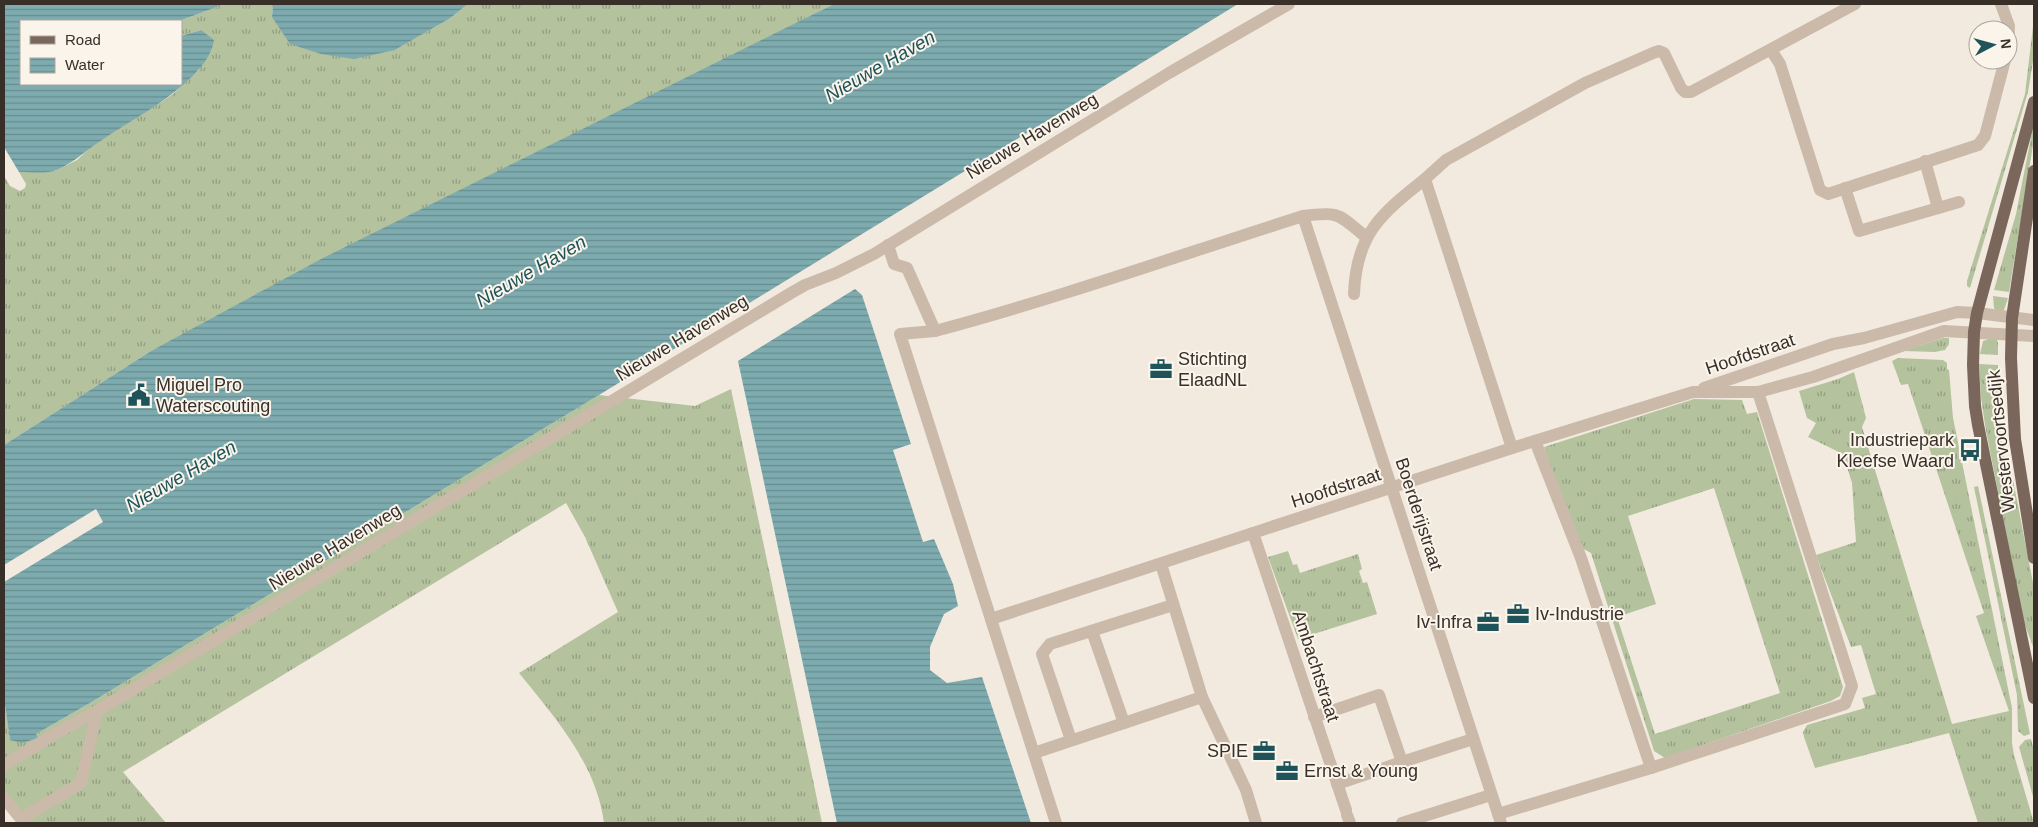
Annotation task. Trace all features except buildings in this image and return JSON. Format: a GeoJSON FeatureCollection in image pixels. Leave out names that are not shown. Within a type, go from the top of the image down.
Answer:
{"type":"FeatureCollection","features":[{"type":"Feature","properties":{"kind":"main road","name":"Westervoortsedijk"},"geometry":{"type":"LineString","coordinates":[[2034,102],[1983,284],[1974,332],[1973,365],[1975,406],[2034,698]]}},
{"type":"Feature","properties":{"kind":"main road","name":"Westervoortsedijk"},"geometry":{"type":"LineString","coordinates":[[2034,171],[2011,335],[2015,439],[2034,558]]}},
{"type":"Feature","properties":{"kind":"street","name":"Nieuwe Havenweg"},"geometry":{"type":"LineString","coordinates":[[4,765],[97,711],[791,293],[805,285],[847,268],[888,245],[1169,73],[1289,4]]}},
{"type":"Feature","properties":{"kind":"street"},"geometry":{"type":"LineString","coordinates":[[1354,294],[1354,274],[1366,236],[1386,210],[1446,160],[1567,92],[1653,53],[1659,51],[1664,53],[1681,88],[1685,92],[1696,90],[1855,4]]}},
{"type":"Feature","properties":{"kind":"street"},"geometry":{"type":"LineString","coordinates":[[2001,4],[2007,20]]}},
{"type":"Feature","properties":{"kind":"street"},"geometry":{"type":"LineString","coordinates":[[1771,50],[1780,64],[1820,190],[1828,194],[1978,145],[1985,136],[2002,70]]}},
{"type":"Feature","properties":{"kind":"street"},"geometry":{"type":"LineString","coordinates":[[1925,161],[1938,208]]}},
{"type":"Feature","properties":{"kind":"street"},"geometry":{"type":"LineString","coordinates":[[1425,179],[1512,448]]}},
{"type":"Feature","properties":{"kind":"street"},"geometry":{"type":"LineString","coordinates":[[1845,188],[1859,231],[1958,202]]}},
{"type":"Feature","properties":{"kind":"street"},"geometry":{"type":"LineString","coordinates":[[1056,823],[900,334],[935,331],[1017,309],[1303,216],[1328,212],[1340,216],[1366,236]]}},
{"type":"Feature","properties":{"kind":"street","name":"Boerderijstraat"},"geometry":{"type":"LineString","coordinates":[[1303,216],[1499,819]]}},
{"type":"Feature","properties":{"kind":"street"},"geometry":{"type":"LineString","coordinates":[[888,245],[894,264],[907,268],[935,331]]}},
{"type":"Feature","properties":{"kind":"street"},"geometry":{"type":"LineString","coordinates":[[2034,320],[1957,312],[1864,338],[1870,356],[1944,331],[2034,336]]}},
{"type":"Feature","properties":{"kind":"street","name":"Hoofdstraat"},"geometry":{"type":"LineString","coordinates":[[991,619],[1392,489],[1512,448],[1693,392],[1818,349],[1864,338]]}},
{"type":"Feature","properties":{"kind":"street","name":"Hoofdstraat"},"geometry":{"type":"LineString","coordinates":[[1693,392],[1758,392],[1870,356]]}},
{"type":"Feature","properties":{"kind":"street"},"geometry":{"type":"LineString","coordinates":[[1499,819],[1845,704],[1852,686],[1758,392]]}},
{"type":"Feature","properties":{"kind":"street"},"geometry":{"type":"LineString","coordinates":[[1534,441],[1581,558],[1651,768]]}},
{"type":"Feature","properties":{"kind":"street","name":"Ambachtstraat"},"geometry":{"type":"LineString","coordinates":[[1253,533],[1348,816]]}},
{"type":"Feature","properties":{"kind":"street"},"geometry":{"type":"LineString","coordinates":[[1161,564],[1202,697],[1246,790],[1256,823]]}},
{"type":"Feature","properties":{"kind":"street"},"geometry":{"type":"LineString","coordinates":[[1071,740],[1042,654],[1050,644],[1173,605]]}},
{"type":"Feature","properties":{"kind":"street"},"geometry":{"type":"LineString","coordinates":[[1092,631],[1124,722]]}},
{"type":"Feature","properties":{"kind":"street"},"geometry":{"type":"LineString","coordinates":[[1314,717],[1379,695],[1402,762]]}},
{"type":"Feature","properties":{"kind":"street"},"geometry":{"type":"LineString","coordinates":[[1034,753],[1202,697]]}},
{"type":"Feature","properties":{"kind":"street"},"geometry":{"type":"LineString","coordinates":[[4,798],[21,819],[81,783],[97,711]]}},
{"type":"Feature","properties":{"kind":"street"},"geometry":{"type":"LineString","coordinates":[[1337,784],[1473,739]]}},
{"type":"Feature","properties":{"kind":"street"},"geometry":{"type":"LineString","coordinates":[[1402,823],[1491,795]]}},
{"type":"Feature","properties":{"kind":"green space"},"geometry":{"type":"Polygon","coordinates":[[[225,4],[273,4],[272,17],[395,50],[449,19],[468,4],[834,4],[151,351],[4,445],[4,176],[10,186],[20,191],[25,188],[26,184],[19,172],[55,171],[77,160],[93,145],[172,95],[199,70],[201,30],[182,36],[182,20],[225,4]]]}},
{"type":"Feature","properties":{"kind":"green space"},"geometry":{"type":"Polygon","coordinates":[[[2034,18],[2034,55],[2028,92],[1970,288],[1967,286],[1967,281],[2025,94],[2034,18]]]}},
{"type":"Feature","properties":{"kind":"green space"},"geometry":{"type":"Polygon","coordinates":[[[2034,122],[2034,139],[2009,292],[1994,290],[2016,214],[2034,122]]]}},
{"type":"Feature","properties":{"kind":"green space"},"geometry":{"type":"Polygon","coordinates":[[[1993,296],[2008,298],[2004,310],[1997,311],[1994,308],[1993,296]]]}},
{"type":"Feature","properties":{"kind":"green space"},"geometry":{"type":"Polygon","coordinates":[[[1995,337],[1998,342],[1998,355],[1980,354],[1983,341],[1995,337]]]}},
{"type":"Feature","properties":{"kind":"green space"},"geometry":{"type":"Polygon","coordinates":[[[1943,338],[1949,338],[1949,344],[1945,350],[1935,352],[1904,351],[1943,338]]]}},
{"type":"Feature","properties":{"kind":"green space"},"geometry":{"type":"Polygon","coordinates":[[[1898,358],[1943,360],[1947,363],[1953,418],[2012,708],[2014,755],[2034,823],[1978,823],[1949,733],[1815,768],[1804,737],[1803,732],[1807,725],[1865,708],[1862,698],[1876,694],[1861,645],[1851,647],[1816,555],[1856,542],[1852,483],[1843,454],[1808,437],[1816,423],[1807,418],[1799,391],[1854,372],[1866,418],[1862,427],[1952,724],[2009,711],[1976,616],[1984,613],[1908,384],[1901,385],[1892,361],[1898,358]]]}},
{"type":"Feature","properties":{"kind":"green space"},"geometry":{"type":"Polygon","coordinates":[[[1979,364],[1998,365],[1999,423],[2003,453],[2013,480],[2034,588],[2034,649],[2023,620],[1985,425],[1979,364]]]}},
{"type":"Feature","properties":{"kind":"green space"},"geometry":{"type":"Polygon","coordinates":[[[731,389],[822,823],[604,823],[600,801],[583,761],[547,707],[519,673],[618,612],[585,537],[566,503],[123,772],[166,823],[17,823],[4,797],[4,698],[10,739],[37,738],[36,734],[599,395],[695,406],[731,389]]]}},
{"type":"Feature","properties":{"kind":"green space"},"geometry":{"type":"Polygon","coordinates":[[[1694,399],[1742,400],[1747,414],[1757,412],[1843,687],[1840,696],[1831,701],[1665,758],[1654,751],[1591,553],[1580,547],[1563,507],[1544,447],[1694,399]],[[1714,488],[1628,516],[1656,604],[1617,617],[1655,734],[1780,693],[1714,488]]]}},
{"type":"Feature","properties":{"kind":"green space"},"geometry":{"type":"Polygon","coordinates":[[[1978,486],[2030,734],[2024,736],[2018,731],[2017,695],[1974,487],[1978,486]]]}},
{"type":"Feature","properties":{"kind":"green space"},"geometry":{"type":"Polygon","coordinates":[[[1288,551],[1293,565],[1297,564],[1300,573],[1358,554],[1362,569],[1359,571],[1363,583],[1367,582],[1377,614],[1298,639],[1268,557],[1288,551]]]}},
{"type":"Feature","properties":{"kind":"green space"},"geometry":{"type":"Polygon","coordinates":[[[2031,739],[2034,750],[2034,800],[2019,747],[2025,740],[2031,739]]]}},
{"type":"Feature","properties":{"kind":"water"},"geometry":{"type":"Polygon","coordinates":[[[4,4],[225,4],[182,20],[20,20],[20,85],[182,85],[182,36],[201,30],[214,40],[209,55],[184,84],[150,110],[63,167],[53,171],[19,172],[4,147],[4,4]]]}},
{"type":"Feature","properties":{"kind":"water"},"geometry":{"type":"Polygon","coordinates":[[[273,4],[468,4],[449,19],[395,50],[354,59],[321,54],[290,44],[272,17],[273,4]]]}},
{"type":"Feature","properties":{"kind":"water","name":"Nieuwe Haven"},"geometry":{"type":"Polygon","coordinates":[[[834,4],[1238,4],[599,395],[36,734],[38,738],[22,743],[10,740],[4,698],[4,445],[151,351],[323,258],[834,4]]]}},
{"type":"Feature","properties":{"kind":"water"},"geometry":{"type":"Polygon","coordinates":[[[855,289],[862,295],[911,444],[893,450],[923,542],[934,539],[953,584],[958,606],[944,614],[930,647],[930,670],[947,683],[982,677],[1031,823],[837,823],[738,361],[855,289]]]}},
{"type":"Feature","properties":{"kind":"pier"},"geometry":{"type":"Polygon","coordinates":[[[96,509],[103,522],[4,582],[4,565],[96,509]]]}},
{"type":"Feature","properties":{"kind":"place","name":"Stichting ElaadNL"},"geometry":{"type":"Point","coordinates":[1161,369]}},
{"type":"Feature","properties":{"kind":"place","name":"Miguel Pro Waterscouting"},"geometry":{"type":"Point","coordinates":[139,395]}},
{"type":"Feature","properties":{"kind":"place","name":"Industriepark Kleefse Waard"},"geometry":{"type":"Point","coordinates":[1970,450]}},
{"type":"Feature","properties":{"kind":"place","name":"Iv-Industrie"},"geometry":{"type":"Point","coordinates":[1518,614]}},
{"type":"Feature","properties":{"kind":"place","name":"Iv-Infra"},"geometry":{"type":"Point","coordinates":[1488,622]}},
{"type":"Feature","properties":{"kind":"place","name":"SPIE"},"geometry":{"type":"Point","coordinates":[1264,751]}},
{"type":"Feature","properties":{"kind":"place","name":"Ernst & Young"},"geometry":{"type":"Point","coordinates":[1287,771]}}]}
